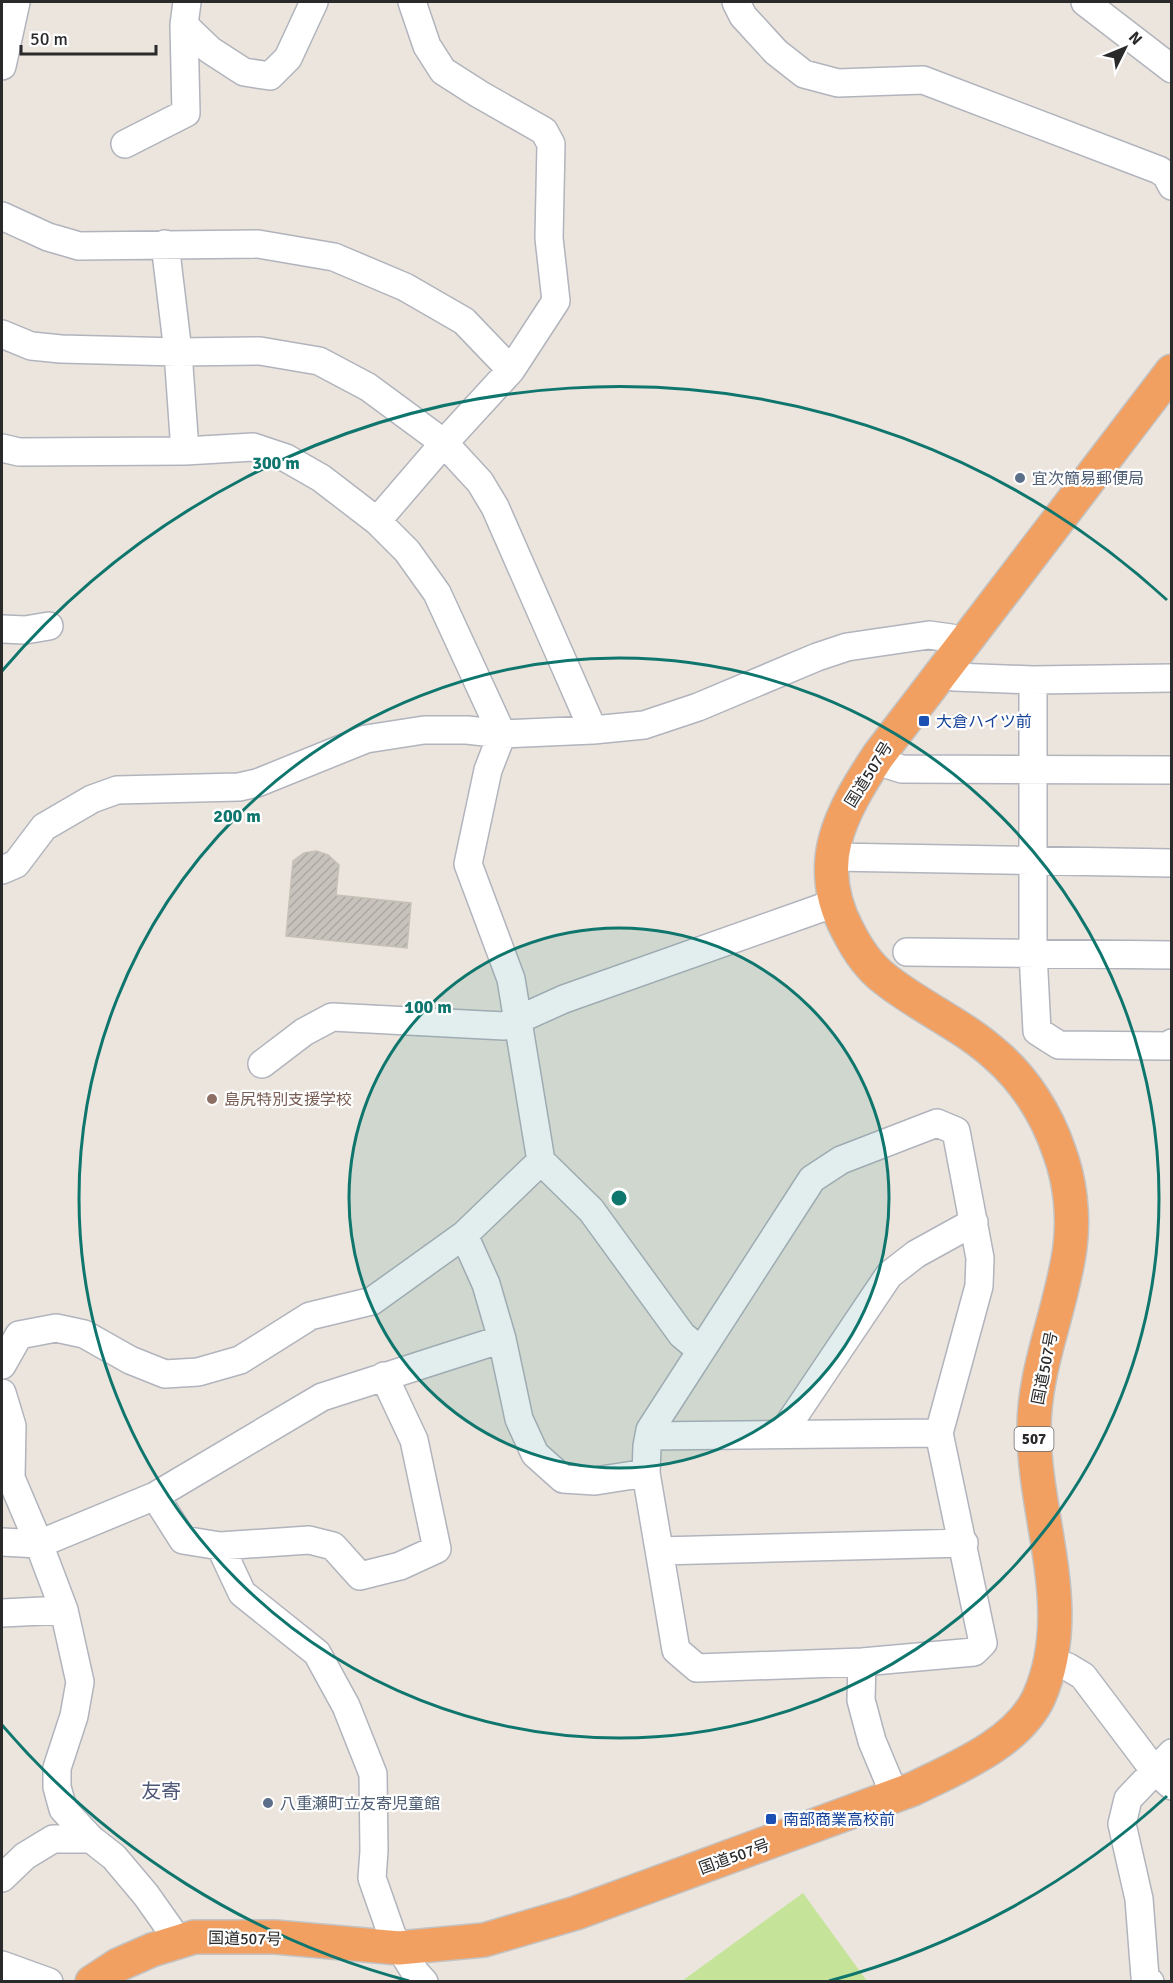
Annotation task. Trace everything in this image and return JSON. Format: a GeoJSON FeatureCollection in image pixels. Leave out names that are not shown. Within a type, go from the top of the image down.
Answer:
{"type":"FeatureCollection","features":[{"type":"Feature","properties":{"kind":"highway","name":"国道507号"},"geometry":{"type":"LineString","coordinates":[[92,1982],[118,1965],[194,1937],[275,1937],[399,1948],[484,1940],[532,1927],[588,1909],[895,1796],[964,1764],[995,1745],[1012,1732],[1034,1707],[1052,1662],[1056,1623],[1055,1592],[1041,1508],[1034,1430],[1043,1359],[1070,1247],[1070,1199],[1060,1153],[1041,1110],[1008,1067],[987,1047],[883,978],[864,957],[854,943],[834,902],[833,857],[835,838],[841,819],[878,756],[1172,371]]}},
{"type":"Feature","properties":{"kind":"street"},"geometry":{"type":"LineString","coordinates":[[2,66],[16,2]]}},
{"type":"Feature","properties":{"kind":"street"},"geometry":{"type":"LineString","coordinates":[[186,13],[210,50],[244,72],[270,76],[288,58],[314,2]]}},
{"type":"Feature","properties":{"kind":"street"},"geometry":{"type":"LineString","coordinates":[[377,521],[444,443],[512,370],[556,301],[549,238],[551,144],[544,130],[443,71],[427,46],[411,2]]}},
{"type":"Feature","properties":{"kind":"street"},"geometry":{"type":"LineString","coordinates":[[736,2],[742,16],[776,52],[804,74],[838,83],[923,80],[1159,170],[1166,175],[1172,186]]}},
{"type":"Feature","properties":{"kind":"street"},"geometry":{"type":"LineString","coordinates":[[1084,2],[1172,69]]}},
{"type":"Feature","properties":{"kind":"street"},"geometry":{"type":"LineString","coordinates":[[125,144],[186,112],[186,13]]}},
{"type":"Feature","properties":{"kind":"street"},"geometry":{"type":"LineString","coordinates":[[2,216],[48,237],[79,246],[258,244],[334,257],[405,287],[464,321],[512,370]]}},
{"type":"Feature","properties":{"kind":"street"},"geometry":{"type":"LineString","coordinates":[[165,244],[178,352],[185,451]]}},
{"type":"Feature","properties":{"kind":"street"},"geometry":{"type":"LineString","coordinates":[[2,334],[31,346],[178,352],[260,351],[319,361],[368,387],[444,443],[480,482],[495,507],[593,730]]}},
{"type":"Feature","properties":{"kind":"street"},"geometry":{"type":"LineString","coordinates":[[2,448],[19,452],[185,451],[253,447],[286,458],[321,478],[377,521],[407,551],[437,593],[502,734],[488,770],[468,864],[511,979],[541,1161],[591,1210],[682,1335],[700,1350]]}},
{"type":"Feature","properties":{"kind":"street"},"geometry":{"type":"LineString","coordinates":[[2,629],[25,630],[49,626]]}},
{"type":"Feature","properties":{"kind":"street"},"geometry":{"type":"LineString","coordinates":[[2,870],[16,864],[44,826],[92,799],[117,790],[239,787],[257,783],[366,739],[424,730],[467,730],[502,734],[644,725],[847,647],[929,635],[951,638],[963,643]]}},
{"type":"Feature","properties":{"kind":"street"},"geometry":{"type":"LineString","coordinates":[[940,673],[954,677],[1033,680],[1172,678]]}},
{"type":"Feature","properties":{"kind":"street"},"geometry":{"type":"LineString","coordinates":[[1033,680],[1033,952],[1038,1031],[1059,1045],[1168,1046],[1172,1043]]}},
{"type":"Feature","properties":{"kind":"street"},"geometry":{"type":"LineString","coordinates":[[878,756],[889,765],[902,769],[1172,770]]}},
{"type":"Feature","properties":{"kind":"street"},"geometry":{"type":"LineString","coordinates":[[833,857],[1172,863]]}},
{"type":"Feature","properties":{"kind":"street"},"geometry":{"type":"LineString","coordinates":[[262,1064],[304,1032],[332,1017],[504,1026],[564,999],[834,902]]}},
{"type":"Feature","properties":{"kind":"street"},"geometry":{"type":"LineString","coordinates":[[908,952],[1172,955]]}},
{"type":"Feature","properties":{"kind":"street"},"geometry":{"type":"LineString","coordinates":[[937,1123],[956,1131],[974,1222],[980,1258],[979,1286],[939,1433],[964,1543],[983,1643],[974,1652],[862,1662],[697,1668],[676,1650],[646,1473],[650,1430],[812,1179],[841,1160],[937,1123]]}},
{"type":"Feature","properties":{"kind":"street"},"geometry":{"type":"LineString","coordinates":[[2,1365],[19,1335],[57,1328],[84,1334],[130,1360],[165,1374],[198,1372],[240,1360],[310,1316],[372,1301],[464,1235],[541,1161]]}},
{"type":"Feature","properties":{"kind":"street"},"geometry":{"type":"LineString","coordinates":[[782,1434],[889,1275],[916,1254],[974,1222]]}},
{"type":"Feature","properties":{"kind":"street"},"geometry":{"type":"LineString","coordinates":[[464,1235],[486,1284],[502,1339],[519,1419],[535,1454],[563,1479],[595,1481],[646,1473]]}},
{"type":"Feature","properties":{"kind":"street"},"geometry":{"type":"LineString","coordinates":[[2,1542],[39,1544],[155,1496],[322,1397],[502,1339]]}},
{"type":"Feature","properties":{"kind":"street"},"geometry":{"type":"LineString","coordinates":[[155,1496],[183,1540],[220,1546],[309,1540],[333,1546],[360,1576],[400,1566],[437,1549],[414,1440],[384,1376]]}},
{"type":"Feature","properties":{"kind":"street"},"geometry":{"type":"LineString","coordinates":[[2,1393],[12,1426],[11,1478],[64,1611],[80,1682],[74,1716],[57,1768],[57,1787],[63,1809],[92,1839],[114,1857],[146,1895],[170,1929],[173,1943]]}},
{"type":"Feature","properties":{"kind":"street"},"geometry":{"type":"LineString","coordinates":[[649,1436],[939,1433]]}},
{"type":"Feature","properties":{"kind":"street"},"geometry":{"type":"LineString","coordinates":[[660,1551],[964,1543]]}},
{"type":"Feature","properties":{"kind":"street"},"geometry":{"type":"LineString","coordinates":[[220,1546],[242,1593],[317,1653],[346,1706],[373,1774],[372,1878],[392,1935],[415,1972],[424,1982]]}},
{"type":"Feature","properties":{"kind":"street"},"geometry":{"type":"LineString","coordinates":[[2,1613],[64,1611]]}},
{"type":"Feature","properties":{"kind":"street"},"geometry":{"type":"LineString","coordinates":[[862,1662],[861,1700],[872,1741],[895,1796]]}},
{"type":"Feature","properties":{"kind":"street"},"geometry":{"type":"LineString","coordinates":[[1052,1662],[1068,1667],[1083,1676],[1166,1770],[1128,1799],[1122,1824],[1139,1899],[1145,1977],[1150,1982]]}},
{"type":"Feature","properties":{"kind":"street"},"geometry":{"type":"LineString","coordinates":[[2,1878],[25,1856],[53,1839],[92,1839]]}},
{"type":"Feature","properties":{"kind":"street"},"geometry":{"type":"LineString","coordinates":[[2,1965],[49,1982]]}},
{"type":"Feature","properties":{"kind":"green space"},"geometry":{"type":"Polygon","coordinates":[[[803,1893],[867,1981],[682,1981],[803,1893]]]}},
{"type":"Feature","properties":{"kind":"building"},"geometry":{"type":"Polygon","coordinates":[[[316,851],[328,855],[339,865],[336,895],[411,903],[407,948],[286,936],[293,861],[304,853],[316,851]]]}},
{"type":"Feature","properties":{"kind":"place","name":"宜次簡易郵便局"},"geometry":{"type":"Point","coordinates":[1020,478]}},
{"type":"Feature","properties":{"kind":"place","name":"大倉ハイツ前"},"geometry":{"type":"Point","coordinates":[924,721]}},
{"type":"Feature","properties":{"kind":"place","name":"島尻特別支援学校"},"geometry":{"type":"Point","coordinates":[212,1099]}},
{"type":"Feature","properties":{"kind":"place","name":"八重瀬町立友寄児童館"},"geometry":{"type":"Point","coordinates":[268,1803]}},
{"type":"Feature","properties":{"kind":"place","name":"南部商業高校前"},"geometry":{"type":"Point","coordinates":[771,1819]}},
{"type":"Feature","properties":{"kind":"district","name":"友寄"},"geometry":{"type":"Point","coordinates":[161,1791]}}]}
